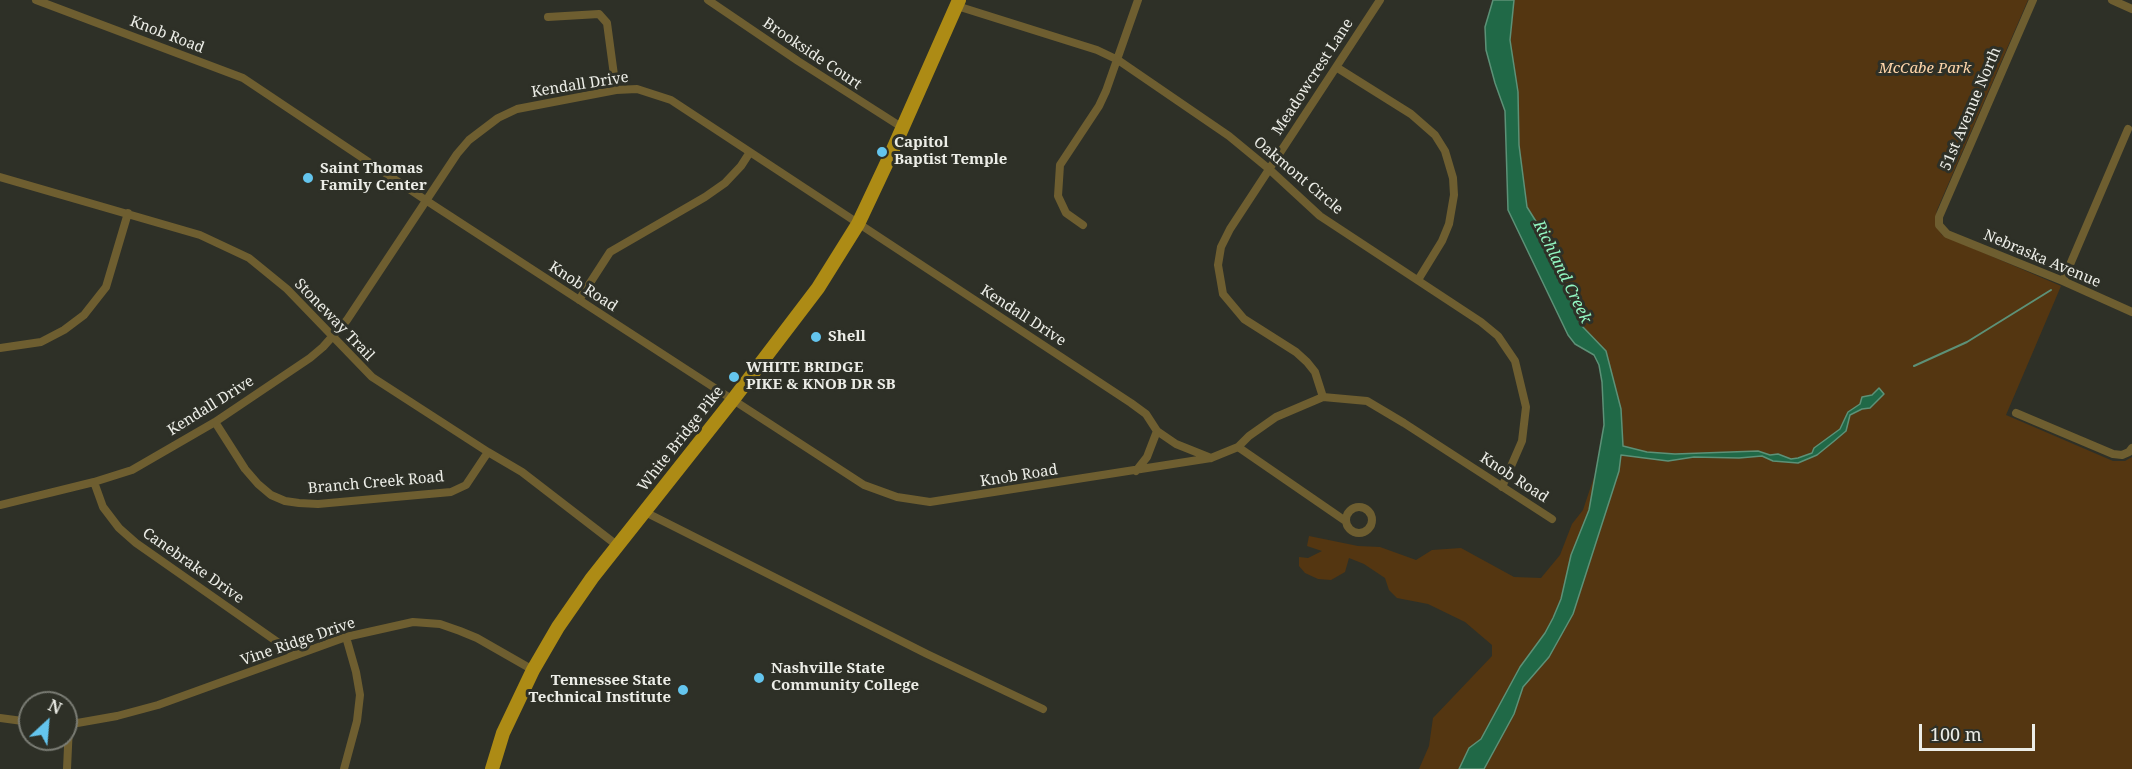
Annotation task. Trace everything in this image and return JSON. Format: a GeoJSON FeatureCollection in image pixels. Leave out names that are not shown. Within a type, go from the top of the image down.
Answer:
{"type":"FeatureCollection","features":[{"type":"Feature","properties":{"kind":"main road","name":"White Bridge Pike"},"geometry":{"type":"LineString","coordinates":[[492,769],[503,734],[533,670],[558,627],[818,288],[858,224],[958,3]]}},
{"type":"Feature","properties":{"kind":"street","name":"Knob Road"},"geometry":{"type":"LineString","coordinates":[[36,0],[243,78],[427,201],[864,485],[897,497],[930,502],[1211,458],[1238,447],[1249,436],[1276,417],[1323,397],[1367,401],[1552,519]]}},
{"type":"Feature","properties":{"kind":"street","name":"Brookside Court"},"geometry":{"type":"LineString","coordinates":[[708,0],[903,128]]}},
{"type":"Feature","properties":{"kind":"street"},"geometry":{"type":"LineString","coordinates":[[1083,225],[1066,213],[1058,196],[1060,165],[1099,106],[1118,60],[1138,0]]}},
{"type":"Feature","properties":{"kind":"street","name":"Meadowcrest Lane"},"geometry":{"type":"LineString","coordinates":[[1323,397],[1315,372],[1307,362],[1296,352],[1244,319],[1222,294],[1218,265],[1221,247],[1230,229],[1380,0]]}},
{"type":"Feature","properties":{"kind":"street","name":"51st Avenue North"},"geometry":{"type":"LineString","coordinates":[[1942,229],[1939,217],[2033,0]]}},
{"type":"Feature","properties":{"kind":"street"},"geometry":{"type":"LineString","coordinates":[[2112,0],[2132,9]]}},
{"type":"Feature","properties":{"kind":"street","name":"Oakmont Circle"},"geometry":{"type":"LineString","coordinates":[[958,3],[1097,50],[1118,60],[1229,136],[1320,216],[1481,321],[1498,336],[1515,361],[1526,407],[1522,441],[1502,487]]}},
{"type":"Feature","properties":{"kind":"street"},"geometry":{"type":"LineString","coordinates":[[548,17],[599,14],[607,22],[616,90]]}},
{"type":"Feature","properties":{"kind":"street"},"geometry":{"type":"LineString","coordinates":[[1336,67],[1411,114],[1435,135],[1445,151],[1453,178],[1454,195],[1449,224],[1442,242],[1418,280]]}},
{"type":"Feature","properties":{"kind":"street","name":"Kendall Drive"},"geometry":{"type":"LineString","coordinates":[[0,506],[132,470],[215,422],[310,358],[347,320],[458,154],[469,140],[498,118],[517,109],[616,90],[637,89],[671,100],[1131,403],[1146,414],[1157,431],[1176,444],[1211,458]]}},
{"type":"Feature","properties":{"kind":"street"},"geometry":{"type":"LineString","coordinates":[[2064,281],[2128,129]]}},
{"type":"Feature","properties":{"kind":"street"},"geometry":{"type":"LineString","coordinates":[[579,300],[610,252],[725,183],[750,152]]}},
{"type":"Feature","properties":{"kind":"street","name":"Stoneway Trail"},"geometry":{"type":"LineString","coordinates":[[0,177],[200,235],[249,258],[287,289],[372,377],[488,453],[522,472],[618,546]]}},
{"type":"Feature","properties":{"kind":"street"},"geometry":{"type":"LineString","coordinates":[[0,348],[41,342],[64,330],[84,315],[106,287],[128,213]]}},
{"type":"Feature","properties":{"kind":"street","name":"Nebraska Avenue"},"geometry":{"type":"LineString","coordinates":[[1942,229],[1951,235],[2064,281],[2132,312]]}},
{"type":"Feature","properties":{"kind":"street"},"geometry":{"type":"LineString","coordinates":[[2016,413],[2113,454],[2122,455],[2131,450]]}},
{"type":"Feature","properties":{"kind":"street","name":"Branch Creek Road"},"geometry":{"type":"LineString","coordinates":[[215,422],[245,469],[258,484],[271,495],[285,501],[299,503],[318,504],[451,492],[466,484],[488,453]]}},
{"type":"Feature","properties":{"kind":"street"},"geometry":{"type":"LineString","coordinates":[[1136,471],[1147,457],[1157,431]]}},
{"type":"Feature","properties":{"kind":"street"},"geometry":{"type":"LineString","coordinates":[[1238,447],[1344,520]]}},
{"type":"Feature","properties":{"kind":"street","name":"Canebrake Drive"},"geometry":{"type":"LineString","coordinates":[[94,482],[103,507],[136,543],[296,655]]}},
{"type":"Feature","properties":{"kind":"street"},"geometry":{"type":"LineString","coordinates":[[645,512],[1043,709]]}},
{"type":"Feature","properties":{"kind":"street","name":"Vine Ridge Drive"},"geometry":{"type":"LineString","coordinates":[[78,723],[158,705],[346,637],[413,622],[440,624],[477,638],[533,670]]}},
{"type":"Feature","properties":{"kind":"street"},"geometry":{"type":"LineString","coordinates":[[344,769],[357,721],[360,695],[346,637]]}},
{"type":"Feature","properties":{"kind":"street"},"geometry":{"type":"LineString","coordinates":[[0,718],[18,720]]}},
{"type":"Feature","properties":{"kind":"street"},"geometry":{"type":"LineString","coordinates":[[67,751],[67,769]]}},
{"type":"Feature","properties":{"kind":"green space","name":"McCabe Park"},"geometry":{"type":"Polygon","coordinates":[[[1514,0],[2028,0],[1937,210],[1935,223],[1942,235],[2061,286],[2006,415],[2113,461],[2125,461],[2132,457],[2132,769],[1419,769],[1429,746],[1433,718],[1492,656],[1492,645],[1465,622],[1428,604],[1397,598],[1389,590],[1385,578],[1364,564],[1349,558],[1345,572],[1331,580],[1318,579],[1305,573],[1299,566],[1299,557],[1308,558],[1322,551],[1307,546],[1309,536],[1358,546],[1380,547],[1416,560],[1432,550],[1461,548],[1514,577],[1541,578],[1560,555],[1572,524],[1583,510],[1594,477],[1617,452],[1621,409],[1553,265],[1537,223],[1527,207],[1519,145],[1518,92],[1510,40],[1514,0]]]}},
{"type":"Feature","properties":{"kind":"shaded area"},"geometry":{"type":"Polygon","coordinates":[[[1493,0],[1514,0],[1510,40],[1518,92],[1519,145],[1527,207],[1537,223],[1553,265],[1581,325],[1606,351],[1621,409],[1623,446],[1647,452],[1675,454],[1758,451],[1791,459],[1798,458],[1812,453],[1814,448],[1840,429],[1848,412],[1860,404],[1862,397],[1872,395],[1879,388],[1884,394],[1870,408],[1850,415],[1846,431],[1817,455],[1798,463],[1773,461],[1762,456],[1694,457],[1668,461],[1621,455],[1619,471],[1573,614],[1549,657],[1523,687],[1514,714],[1484,769],[1459,769],[1469,748],[1481,739],[1520,667],[1553,618],[1561,599],[1571,555],[1589,510],[1604,425],[1599,365],[1594,355],[1575,344],[1568,335],[1508,210],[1505,111],[1486,50],[1485,27],[1493,0]]]}},
{"type":"Feature","properties":{"kind":"waterway"},"geometry":{"type":"LineString","coordinates":[[1914,366],[1967,342],[2051,290]]}},
{"type":"Feature","properties":{"kind":"place","name":"Capitol Baptist Temple"},"geometry":{"type":"Point","coordinates":[882,152]}},
{"type":"Feature","properties":{"kind":"place","name":"Saint Thomas Family Center"},"geometry":{"type":"Point","coordinates":[308,178]}},
{"type":"Feature","properties":{"kind":"place","name":"Shell"},"geometry":{"type":"Point","coordinates":[816,337]}},
{"type":"Feature","properties":{"kind":"place","name":"WHITE BRIDGE PIKE & KNOB DR SB"},"geometry":{"type":"Point","coordinates":[734,377]}},
{"type":"Feature","properties":{"kind":"place","name":"Nashville State Community College"},"geometry":{"type":"Point","coordinates":[759,678]}},
{"type":"Feature","properties":{"kind":"place","name":"Tennessee State Technical Institute"},"geometry":{"type":"Point","coordinates":[683,690]}},
{"type":"Feature","properties":{"kind":"water label","name":"Richland Creek"},"geometry":{"type":"Point","coordinates":[1562,272]}}]}
